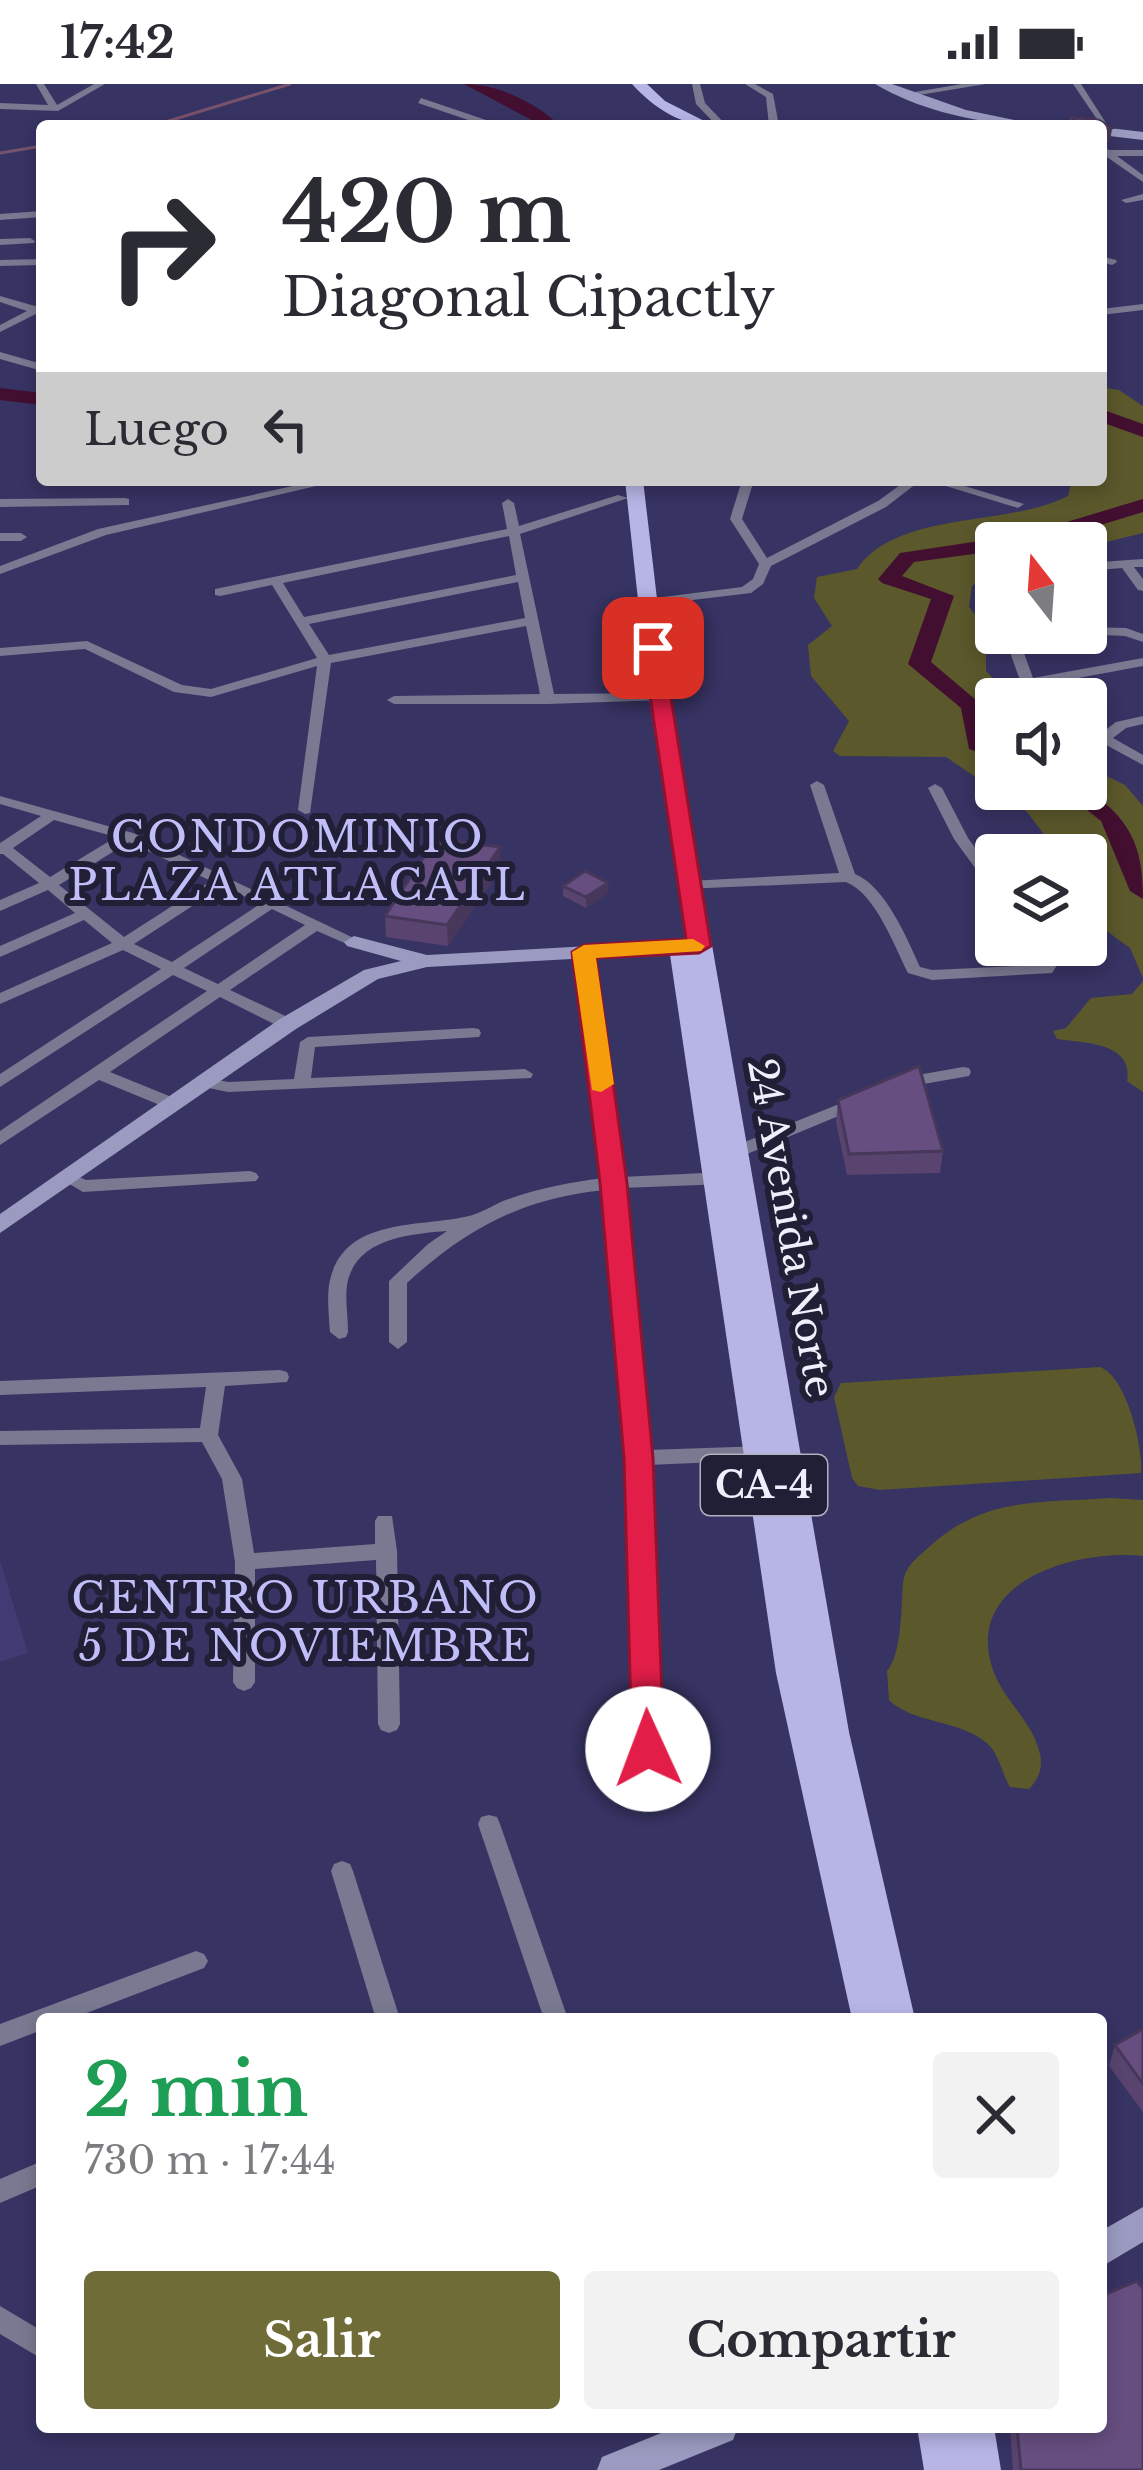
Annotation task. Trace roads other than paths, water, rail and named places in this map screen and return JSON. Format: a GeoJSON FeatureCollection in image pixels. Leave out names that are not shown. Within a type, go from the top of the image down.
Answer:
{"type":"FeatureCollection","features":[{"type":"Feature","properties":{"kind":"main road"},"geometry":{"type":"LineString","coordinates":[[625,84],[649,106],[679,120]]}},
{"type":"Feature","properties":{"kind":"main road"},"geometry":{"type":"LineString","coordinates":[[639,84],[660,104],[694,120]]}},
{"type":"Feature","properties":{"kind":"main road","name":"CA-4"},"geometry":{"type":"LineString","coordinates":[[626,486],[647,603],[652,697],[689,886],[690,946]]}},
{"type":"Feature","properties":{"kind":"main road","name":"CA-4"},"geometry":{"type":"LineString","coordinates":[[626,486],[690,946]]}},
{"type":"Feature","properties":{"kind":"main road","name":"24 Avenida Norte"},"geometry":{"type":"LineString","coordinates":[[690,946],[732,1169],[773,1452],[793,1673],[869,2013]]}},
{"type":"Feature","properties":{"kind":"main road","name":"24 Avenida Norte"},"geometry":{"type":"LineString","coordinates":[[773,1452],[896,2013]]}},
{"type":"Feature","properties":{"kind":"main road"},"geometry":{"type":"LineString","coordinates":[[938,2433],[944,2470]]}},
{"type":"Feature","properties":{"kind":"main road"},"geometry":{"type":"LineString","coordinates":[[975,2433],[981,2470]]}},
{"type":"Feature","properties":{"kind":"street"},"geometry":{"type":"LineString","coordinates":[[40,84],[54,108]]}},
{"type":"Feature","properties":{"kind":"street"},"geometry":{"type":"LineString","coordinates":[[696,84],[701,104],[717,120]]}},
{"type":"Feature","properties":{"kind":"street"},"geometry":{"type":"LineString","coordinates":[[749,84],[770,96],[773,120]]}},
{"type":"Feature","properties":{"kind":"street"},"geometry":{"type":"LineString","coordinates":[[881,84],[962,113],[1003,120]]}},
{"type":"Feature","properties":{"kind":"street"},"geometry":{"type":"LineString","coordinates":[[907,94],[982,84]]}},
{"type":"Feature","properties":{"kind":"street"},"geometry":{"type":"LineString","coordinates":[[1076,84],[1098,120]]}},
{"type":"Feature","properties":{"kind":"street"},"geometry":{"type":"LineString","coordinates":[[0,106],[54,108],[95,85]]}},
{"type":"Feature","properties":{"kind":"street"},"geometry":{"type":"LineString","coordinates":[[421,101],[477,120]]}},
{"type":"Feature","properties":{"kind":"street"},"geometry":{"type":"LineString","coordinates":[[1107,131],[1143,136]]}},
{"type":"Feature","properties":{"kind":"street"},"geometry":{"type":"LineString","coordinates":[[1107,151],[1143,153]]}},
{"type":"Feature","properties":{"kind":"street"},"geometry":{"type":"LineString","coordinates":[[1107,152],[1143,179]]}},
{"type":"Feature","properties":{"kind":"street"},"geometry":{"type":"LineString","coordinates":[[1126,200],[1143,197]]}},
{"type":"Feature","properties":{"kind":"street"},"geometry":{"type":"LineString","coordinates":[[0,217],[36,214]]}},
{"type":"Feature","properties":{"kind":"street"},"geometry":{"type":"LineString","coordinates":[[0,242],[30,241]]}},
{"type":"Feature","properties":{"kind":"street"},"geometry":{"type":"LineString","coordinates":[[0,263],[36,261]]}},
{"type":"Feature","properties":{"kind":"street"},"geometry":{"type":"LineString","coordinates":[[0,299],[36,307]]}},
{"type":"Feature","properties":{"kind":"street"},"geometry":{"type":"LineString","coordinates":[[1107,311],[1143,307]]}},
{"type":"Feature","properties":{"kind":"street"},"geometry":{"type":"LineString","coordinates":[[0,329],[36,310]]}},
{"type":"Feature","properties":{"kind":"street"},"geometry":{"type":"LineString","coordinates":[[0,355],[36,366]]}},
{"type":"Feature","properties":{"kind":"street"},"geometry":{"type":"LineString","coordinates":[[0,570],[110,530],[309,486]]}},
{"type":"Feature","properties":{"kind":"street"},"geometry":{"type":"LineString","coordinates":[[220,592],[517,531],[626,486]]}},
{"type":"Feature","properties":{"kind":"street"},"geometry":{"type":"LineString","coordinates":[[746,486],[736,519],[765,564]]}},
{"type":"Feature","properties":{"kind":"street"},"geometry":{"type":"LineString","coordinates":[[647,603],[740,593],[759,581],[765,564],[882,504],[907,486]]}},
{"type":"Feature","properties":{"kind":"street"},"geometry":{"type":"LineString","coordinates":[[954,486],[1018,504]]}},
{"type":"Feature","properties":{"kind":"street"},"geometry":{"type":"LineString","coordinates":[[0,503],[125,502]]}},
{"type":"Feature","properties":{"kind":"street"},"geometry":{"type":"LineString","coordinates":[[508,502],[548,700]]}},
{"type":"Feature","properties":{"kind":"street"},"geometry":{"type":"LineString","coordinates":[[0,537],[21,537]]}},
{"type":"Feature","properties":{"kind":"street"},"geometry":{"type":"LineString","coordinates":[[1107,565],[1143,563]]}},
{"type":"Feature","properties":{"kind":"street"},"geometry":{"type":"LineString","coordinates":[[1125,564],[1143,587]]}},
{"type":"Feature","properties":{"kind":"street"},"geometry":{"type":"LineString","coordinates":[[302,620],[523,577]]}},
{"type":"Feature","properties":{"kind":"street"},"geometry":{"type":"LineString","coordinates":[[276,582],[326,660],[305,810]]}},
{"type":"Feature","properties":{"kind":"street"},"geometry":{"type":"LineString","coordinates":[[0,652],[80,643],[178,688],[211,693],[326,660],[531,621]]}},
{"type":"Feature","properties":{"kind":"street"},"geometry":{"type":"LineString","coordinates":[[1107,632],[1143,638]]}},
{"type":"Feature","properties":{"kind":"street"},"geometry":{"type":"LineString","coordinates":[[1080,678],[1143,662]]}},
{"type":"Feature","properties":{"kind":"street"},"geometry":{"type":"LineString","coordinates":[[394,700],[652,697]]}},
{"type":"Feature","properties":{"kind":"street"},"geometry":{"type":"LineString","coordinates":[[1143,720],[1121,725],[1107,736],[1143,760]]}},
{"type":"Feature","properties":{"kind":"street"},"geometry":{"type":"LineString","coordinates":[[818,785],[848,877]]}},
{"type":"Feature","properties":{"kind":"street"},"geometry":{"type":"LineString","coordinates":[[935,788],[975,858]]}},
{"type":"Feature","properties":{"kind":"street"},"geometry":{"type":"LineString","coordinates":[[0,800],[128,836],[354,942],[427,961]]}},
{"type":"Feature","properties":{"kind":"street"},"geometry":{"type":"LineString","coordinates":[[0,818],[27,807]]}},
{"type":"Feature","properties":{"kind":"street"},"geometry":{"type":"LineString","coordinates":[[53,814],[3,849],[52,883],[83,915],[123,944],[288,1024]]}},
{"type":"Feature","properties":{"kind":"street"},"geometry":{"type":"LineString","coordinates":[[0,906],[52,883],[128,836]]}},
{"type":"Feature","properties":{"kind":"street"},"geometry":{"type":"LineString","coordinates":[[689,886],[848,877],[873,894],[914,970],[1046,970],[1048,966]]}},
{"type":"Feature","properties":{"kind":"street"},"geometry":{"type":"LineString","coordinates":[[0,1000],[123,944],[223,880]]}},
{"type":"Feature","properties":{"kind":"street"},"geometry":{"type":"LineString","coordinates":[[0,1082],[271,903]]}},
{"type":"Feature","properties":{"kind":"street"},"geometry":{"type":"LineString","coordinates":[[0,952],[83,915]]}},
{"type":"Feature","properties":{"kind":"street"},"geometry":{"type":"LineString","coordinates":[[0,1139],[316,924]]}},
{"type":"Feature","properties":{"kind":"street"},"geometry":{"type":"LineString","coordinates":[[354,942],[359,956],[354,982]]}},
{"type":"Feature","properties":{"kind":"street"},"geometry":{"type":"LineString","coordinates":[[0,1225],[354,982],[427,961],[690,946]]}},
{"type":"Feature","properties":{"kind":"street"},"geometry":{"type":"LineString","coordinates":[[584,952],[614,1183],[638,1458],[648,1749]]}},
{"type":"Feature","properties":{"kind":"street"},"geometry":{"type":"LineString","coordinates":[[302,1084],[308,1042],[473,1033]]}},
{"type":"Feature","properties":{"kind":"street"},"geometry":{"type":"LineString","coordinates":[[398,1342],[398,1281],[476,1221],[538,1192],[732,1169],[916,1077],[963,1072]]}},
{"type":"Feature","properties":{"kind":"street"},"geometry":{"type":"LineString","coordinates":[[98,1073],[173,1104]]}},
{"type":"Feature","properties":{"kind":"street"},"geometry":{"type":"LineString","coordinates":[[205,1082],[228,1087],[525,1074]]}},
{"type":"Feature","properties":{"kind":"street"},"geometry":{"type":"LineString","coordinates":[[68,1178],[83,1186],[250,1178]]}},
{"type":"Feature","properties":{"kind":"street"},"geometry":{"type":"LineString","coordinates":[[339,1332],[340,1276],[357,1253],[396,1229],[476,1221]]}},
{"type":"Feature","properties":{"kind":"street"},"geometry":{"type":"LineString","coordinates":[[0,1388],[280,1377]]}},
{"type":"Feature","properties":{"kind":"street"},"geometry":{"type":"LineString","coordinates":[[217,1378],[208,1435],[232,1479],[244,1562],[244,1682]]}},
{"type":"Feature","properties":{"kind":"street"},"geometry":{"type":"LineString","coordinates":[[0,1438],[208,1435]]}},
{"type":"Feature","properties":{"kind":"street"},"geometry":{"type":"LineString","coordinates":[[638,1458],[773,1452]]}},
{"type":"Feature","properties":{"kind":"street"},"geometry":{"type":"LineString","coordinates":[[385,1521],[389,1724]]}},
{"type":"Feature","properties":{"kind":"street"},"geometry":{"type":"LineString","coordinates":[[244,1562],[387,1551]]}},
{"type":"Feature","properties":{"kind":"street"},"geometry":{"type":"LineString","coordinates":[[488,1824],[554,2013]]}},
{"type":"Feature","properties":{"kind":"street"},"geometry":{"type":"LineString","coordinates":[[342,1870],[386,2013]]}},
{"type":"Feature","properties":{"kind":"street"},"geometry":{"type":"LineString","coordinates":[[58,2013],[196,1961]]}},
{"type":"Feature","properties":{"kind":"street"},"geometry":{"type":"LineString","coordinates":[[0,2035],[36,2021]]}},
{"type":"Feature","properties":{"kind":"street"},"geometry":{"type":"LineString","coordinates":[[0,2191],[36,2176]]}},
{"type":"Feature","properties":{"kind":"street"},"geometry":{"type":"LineString","coordinates":[[1107,2245],[1143,2223]]}},
{"type":"Feature","properties":{"kind":"street"},"geometry":{"type":"LineString","coordinates":[[0,2318],[36,2342]]}},
{"type":"Feature","properties":{"kind":"street"},"geometry":{"type":"LineString","coordinates":[[615,2470],[705,2433]]}},
{"type":"Feature","properties":{"kind":"waterway"},"geometry":{"type":"LineString","coordinates":[[172,120],[290,84]]}},
{"type":"Feature","properties":{"kind":"waterway"},"geometry":{"type":"LineString","coordinates":[[471,84],[545,120]]}},
{"type":"Feature","properties":{"kind":"waterway"},"geometry":{"type":"LineString","coordinates":[[0,153],[36,147]]}},
{"type":"Feature","properties":{"kind":"waterway"},"geometry":{"type":"LineString","coordinates":[[0,394],[36,398]]}},
{"type":"Feature","properties":{"kind":"waterway"},"geometry":{"type":"LineString","coordinates":[[1107,417],[1143,431]]}},
{"type":"Feature","properties":{"kind":"waterway"},"geometry":{"type":"LineString","coordinates":[[975,729],[972,706],[919,664],[943,596],[889,579],[907,557],[1030,540],[1143,505]]}},
{"type":"Feature","properties":{"kind":"waterway"},"geometry":{"type":"LineString","coordinates":[[1101,810],[1111,817],[1143,891]]}},
{"type":"Feature","properties":{"kind":"district","name":"CONDOMINIO PLAZA ATLACATL"},"geometry":{"type":"Point","coordinates":[298,861]}},
{"type":"Feature","properties":{"kind":"district","name":"CENTRO URBANO 5 DE NOVIEMBRE"},"geometry":{"type":"Point","coordinates":[306,1622]}}]}
